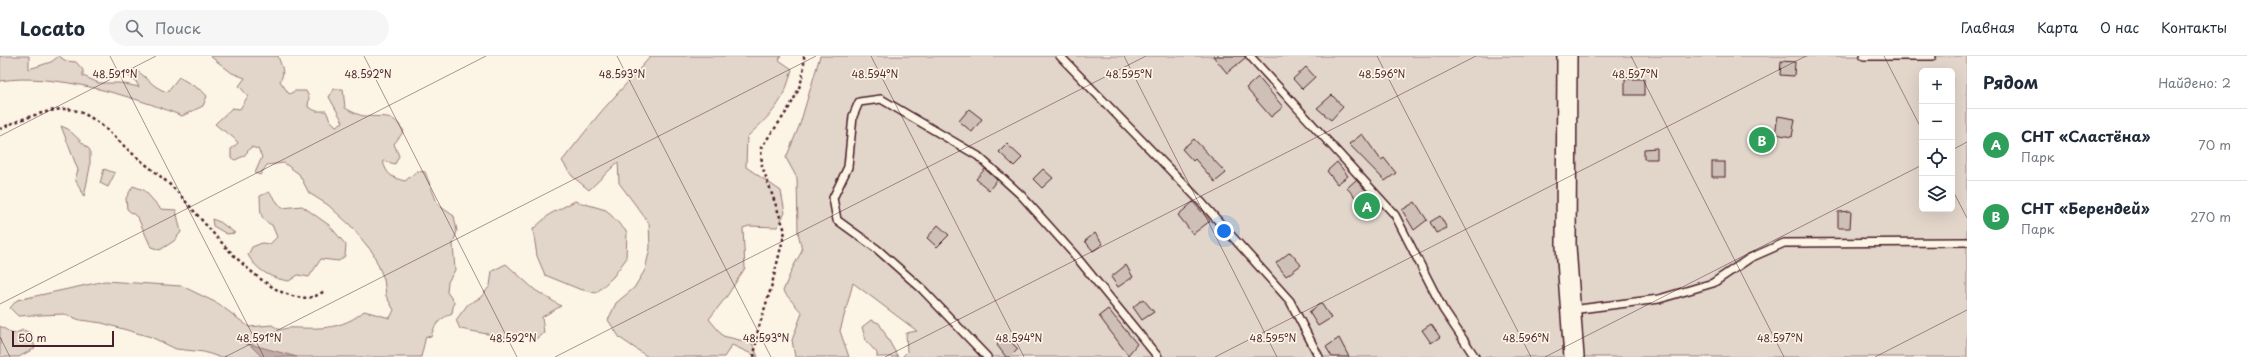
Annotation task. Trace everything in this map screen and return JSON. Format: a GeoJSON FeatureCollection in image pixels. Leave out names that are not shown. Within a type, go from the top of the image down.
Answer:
{"type":"FeatureCollection","features":[{"type":"Feature","properties":{"kind":"street"},"geometry":{"type":"LineString","coordinates":[[1567,56],[1566,246],[1574,357]]}},
{"type":"Feature","properties":{"kind":"lane"},"geometry":{"type":"LineString","coordinates":[[1060,56],[1203,204],[1290,301],[1319,357]]}},
{"type":"Feature","properties":{"kind":"lane"},"geometry":{"type":"LineString","coordinates":[[1250,56],[1395,215],[1444,309],[1475,357]]}},
{"type":"Feature","properties":{"kind":"lane"},"geometry":{"type":"LineString","coordinates":[[1864,56],[1932,56]]}},
{"type":"Feature","properties":{"kind":"lane"},"geometry":{"type":"LineString","coordinates":[[987,357],[922,289],[877,249],[837,220],[833,198],[848,167],[853,116],[859,102],[881,99],[978,156],[1021,195],[1074,254],[1158,357]]}},
{"type":"Feature","properties":{"kind":"lane"},"geometry":{"type":"LineString","coordinates":[[1570,310],[1659,299],[1713,283],[1750,258],[1784,243],[1967,242]]}},
{"type":"Feature","properties":{"kind":"path"},"geometry":{"type":"LineString","coordinates":[[754,357],[758,330],[771,288],[785,231],[762,166],[761,148],[792,105],[802,83],[804,56]]}},
{"type":"Feature","properties":{"kind":"path"},"geometry":{"type":"LineString","coordinates":[[0,129],[15,122],[64,108],[82,114],[102,125],[178,193],[239,260],[272,288],[304,297],[311,297],[326,291]]}},
{"type":"Feature","properties":{"kind":"shaded area"},"geometry":{"type":"Polygon","coordinates":[[[0,56],[29,56],[29,69],[51,62],[59,56],[66,61],[76,62],[83,70],[83,76],[99,83],[120,83],[139,87],[135,80],[128,76],[132,69],[142,74],[156,87],[167,92],[179,77],[202,91],[207,96],[203,106],[182,116],[117,94],[68,83],[21,79],[0,81],[0,56]]]}},
{"type":"Feature","properties":{"kind":"shaded area"},"geometry":{"type":"Polygon","coordinates":[[[210,56],[278,56],[283,72],[280,81],[289,94],[295,91],[306,91],[309,97],[308,107],[316,111],[326,111],[330,120],[336,126],[343,122],[329,97],[334,89],[343,89],[345,108],[363,116],[392,118],[404,131],[394,144],[399,156],[395,164],[383,161],[386,169],[393,177],[405,181],[417,171],[425,172],[438,205],[454,216],[457,231],[453,244],[455,270],[448,282],[447,292],[454,302],[452,313],[438,322],[431,337],[426,336],[421,357],[219,357],[204,352],[176,349],[151,337],[102,323],[80,320],[64,314],[18,316],[10,308],[17,300],[105,281],[182,286],[219,304],[249,327],[272,325],[280,330],[286,328],[335,326],[350,321],[364,311],[390,318],[394,310],[386,296],[384,279],[373,253],[350,225],[328,205],[309,193],[299,174],[284,163],[267,165],[260,175],[255,173],[262,157],[258,149],[251,147],[244,156],[235,160],[231,158],[231,149],[238,143],[215,124],[232,108],[240,109],[248,96],[239,86],[245,78],[232,73],[210,56]]]}},
{"type":"Feature","properties":{"kind":"shaded area"},"geometry":{"type":"Polygon","coordinates":[[[651,56],[781,56],[779,60],[792,69],[781,100],[764,121],[747,137],[746,167],[781,191],[785,213],[777,227],[749,226],[743,228],[745,268],[727,296],[709,319],[723,336],[752,343],[758,357],[732,345],[724,357],[648,357],[620,338],[608,320],[616,303],[634,288],[645,270],[650,248],[649,223],[619,183],[618,162],[589,190],[572,176],[562,161],[600,113],[651,56]]]}},
{"type":"Feature","properties":{"kind":"shaded area"},"geometry":{"type":"Polygon","coordinates":[[[820,56],[1967,56],[1967,357],[902,357],[907,352],[906,333],[917,331],[853,283],[840,331],[849,357],[795,357],[792,340],[802,313],[783,291],[793,267],[802,251],[798,232],[797,178],[786,158],[800,124],[820,56]]]}},
{"type":"Feature","properties":{"kind":"shaded area"},"geometry":{"type":"Polygon","coordinates":[[[61,126],[68,129],[90,150],[90,167],[84,197],[75,179],[78,170],[61,126]]]}},
{"type":"Feature","properties":{"kind":"shaded area"},"geometry":{"type":"Polygon","coordinates":[[[104,169],[115,173],[108,187],[100,183],[104,169]]]}},
{"type":"Feature","properties":{"kind":"shaded area"},"geometry":{"type":"Polygon","coordinates":[[[133,186],[144,190],[161,209],[176,210],[181,232],[174,241],[160,250],[151,247],[138,218],[127,209],[126,198],[133,186]]]}},
{"type":"Feature","properties":{"kind":"shaded area"},"geometry":{"type":"Polygon","coordinates":[[[269,192],[282,208],[302,206],[329,225],[346,245],[345,256],[339,261],[321,259],[309,277],[298,275],[289,281],[271,276],[255,265],[248,255],[252,247],[262,243],[270,244],[277,237],[272,225],[264,220],[261,214],[260,196],[269,192]]]}},
{"type":"Feature","properties":{"kind":"shaded area"},"geometry":{"type":"Polygon","coordinates":[[[575,201],[606,210],[627,232],[626,259],[613,277],[596,293],[579,289],[545,275],[537,256],[533,229],[550,214],[575,201]]]}},
{"type":"Feature","properties":{"kind":"shaded area"},"geometry":{"type":"Polygon","coordinates":[[[212,219],[220,222],[235,233],[227,234],[213,226],[212,219]]]}},
{"type":"Feature","properties":{"kind":"shaded area"},"geometry":{"type":"Polygon","coordinates":[[[506,264],[535,290],[561,306],[542,317],[544,333],[534,340],[523,334],[509,338],[460,329],[456,320],[468,304],[480,298],[490,286],[492,271],[506,264]]]}},
{"type":"Feature","properties":{"kind":"shaded area"},"geometry":{"type":"Polygon","coordinates":[[[871,320],[879,323],[898,357],[877,357],[877,353],[866,341],[862,327],[871,320]]]}},
{"type":"Feature","properties":{"kind":"shaded area"},"geometry":{"type":"Polygon","coordinates":[[[0,326],[13,334],[23,330],[31,333],[35,348],[19,357],[0,357],[0,326]]]}},
{"type":"Feature","properties":{"kind":"shaded area"},"geometry":{"type":"Polygon","coordinates":[[[242,342],[297,357],[262,357],[250,345],[242,342]]]}},
{"type":"Feature","properties":{"kind":"building"},"geometry":{"type":"Polygon","coordinates":[[[1213,56],[1245,56],[1245,58],[1227,73],[1213,56]]]}},
{"type":"Feature","properties":{"kind":"building"},"geometry":{"type":"Polygon","coordinates":[[[1781,61],[1795,62],[1794,76],[1780,75],[1781,61]]]}},
{"type":"Feature","properties":{"kind":"building"},"geometry":{"type":"Polygon","coordinates":[[[1306,67],[1315,77],[1302,89],[1293,79],[1306,67]]]}},
{"type":"Feature","properties":{"kind":"building"},"geometry":{"type":"Polygon","coordinates":[[[1258,77],[1283,107],[1271,117],[1246,88],[1258,77]]]}},
{"type":"Feature","properties":{"kind":"building"},"geometry":{"type":"Polygon","coordinates":[[[1625,79],[1644,79],[1644,95],[1625,95],[1625,79]]]}},
{"type":"Feature","properties":{"kind":"building"},"geometry":{"type":"Polygon","coordinates":[[[1332,95],[1343,107],[1331,120],[1317,108],[1332,95]]]}},
{"type":"Feature","properties":{"kind":"building"},"geometry":{"type":"Polygon","coordinates":[[[969,109],[982,119],[972,132],[959,121],[969,109]]]}},
{"type":"Feature","properties":{"kind":"building"},"geometry":{"type":"Polygon","coordinates":[[[1778,116],[1795,119],[1792,137],[1775,134],[1778,116]]]}},
{"type":"Feature","properties":{"kind":"building"},"geometry":{"type":"Polygon","coordinates":[[[1362,134],[1381,160],[1384,158],[1396,173],[1385,181],[1349,144],[1362,134]]]}},
{"type":"Feature","properties":{"kind":"building"},"geometry":{"type":"Polygon","coordinates":[[[1194,139],[1226,173],[1215,182],[1195,159],[1193,161],[1182,149],[1194,139]]]}},
{"type":"Feature","properties":{"kind":"building"},"geometry":{"type":"Polygon","coordinates":[[[1007,144],[1022,158],[1014,166],[999,152],[1007,144]]]}},
{"type":"Feature","properties":{"kind":"building"},"geometry":{"type":"Polygon","coordinates":[[[1657,148],[1657,159],[1644,159],[1644,149],[1657,148]]]}},
{"type":"Feature","properties":{"kind":"building"},"geometry":{"type":"Polygon","coordinates":[[[1337,162],[1348,176],[1337,184],[1327,171],[1337,162]]]}},
{"type":"Feature","properties":{"kind":"building"},"geometry":{"type":"Polygon","coordinates":[[[1712,162],[1725,162],[1725,177],[1712,177],[1712,162]]]}},
{"type":"Feature","properties":{"kind":"building"},"geometry":{"type":"Polygon","coordinates":[[[985,169],[997,180],[989,190],[976,179],[985,169]]]}},
{"type":"Feature","properties":{"kind":"building"},"geometry":{"type":"Polygon","coordinates":[[[1043,169],[1053,178],[1042,188],[1033,179],[1043,169]]]}},
{"type":"Feature","properties":{"kind":"building"},"geometry":{"type":"Polygon","coordinates":[[[1356,180],[1370,195],[1361,204],[1347,188],[1356,180]]]}},
{"type":"Feature","properties":{"kind":"building"},"geometry":{"type":"Polygon","coordinates":[[[1193,202],[1210,221],[1193,234],[1178,215],[1193,202]]]}},
{"type":"Feature","properties":{"kind":"building"},"geometry":{"type":"Polygon","coordinates":[[[1415,202],[1427,220],[1414,230],[1402,210],[1415,202]]]}},
{"type":"Feature","properties":{"kind":"building"},"geometry":{"type":"Polygon","coordinates":[[[1851,211],[1850,228],[1838,228],[1838,212],[1851,211]]]}},
{"type":"Feature","properties":{"kind":"building"},"geometry":{"type":"Polygon","coordinates":[[[1440,216],[1447,228],[1436,233],[1430,222],[1440,216]]]}},
{"type":"Feature","properties":{"kind":"building"},"geometry":{"type":"Polygon","coordinates":[[[938,225],[949,235],[937,247],[927,238],[938,225]]]}},
{"type":"Feature","properties":{"kind":"building"},"geometry":{"type":"Polygon","coordinates":[[[1095,233],[1103,244],[1093,251],[1085,241],[1095,233]]]}},
{"type":"Feature","properties":{"kind":"building"},"geometry":{"type":"Polygon","coordinates":[[[1290,252],[1301,265],[1286,276],[1276,263],[1290,252]]]}},
{"type":"Feature","properties":{"kind":"building"},"geometry":{"type":"Polygon","coordinates":[[[1126,265],[1133,277],[1118,287],[1111,277],[1126,265]]]}},
{"type":"Feature","properties":{"kind":"building"},"geometry":{"type":"Polygon","coordinates":[[[1143,299],[1154,312],[1142,320],[1133,307],[1143,299]]]}},
{"type":"Feature","properties":{"kind":"building"},"geometry":{"type":"Polygon","coordinates":[[[1321,303],[1331,318],[1318,326],[1309,312],[1321,303]]]}},
{"type":"Feature","properties":{"kind":"building"},"geometry":{"type":"Polygon","coordinates":[[[1108,309],[1137,344],[1128,355],[1099,316],[1108,309]]]}},
{"type":"Feature","properties":{"kind":"building"},"geometry":{"type":"Polygon","coordinates":[[[1431,324],[1440,337],[1431,343],[1422,330],[1431,324]]]}},
{"type":"Feature","properties":{"kind":"building"},"geometry":{"type":"Polygon","coordinates":[[[1006,337],[1018,349],[1010,357],[1006,357],[997,345],[1006,337]]]}},
{"type":"Feature","properties":{"kind":"building"},"geometry":{"type":"Polygon","coordinates":[[[1339,338],[1349,357],[1332,357],[1326,347],[1339,338]]]}},
{"type":"Feature","properties":{"kind":"place","name":"СНТ «Берендей»"},"geometry":{"type":"Point","coordinates":[1762,140]}},
{"type":"Feature","properties":{"kind":"place","name":"СНТ «Сластёна»"},"geometry":{"type":"Point","coordinates":[1367,206]}}]}
